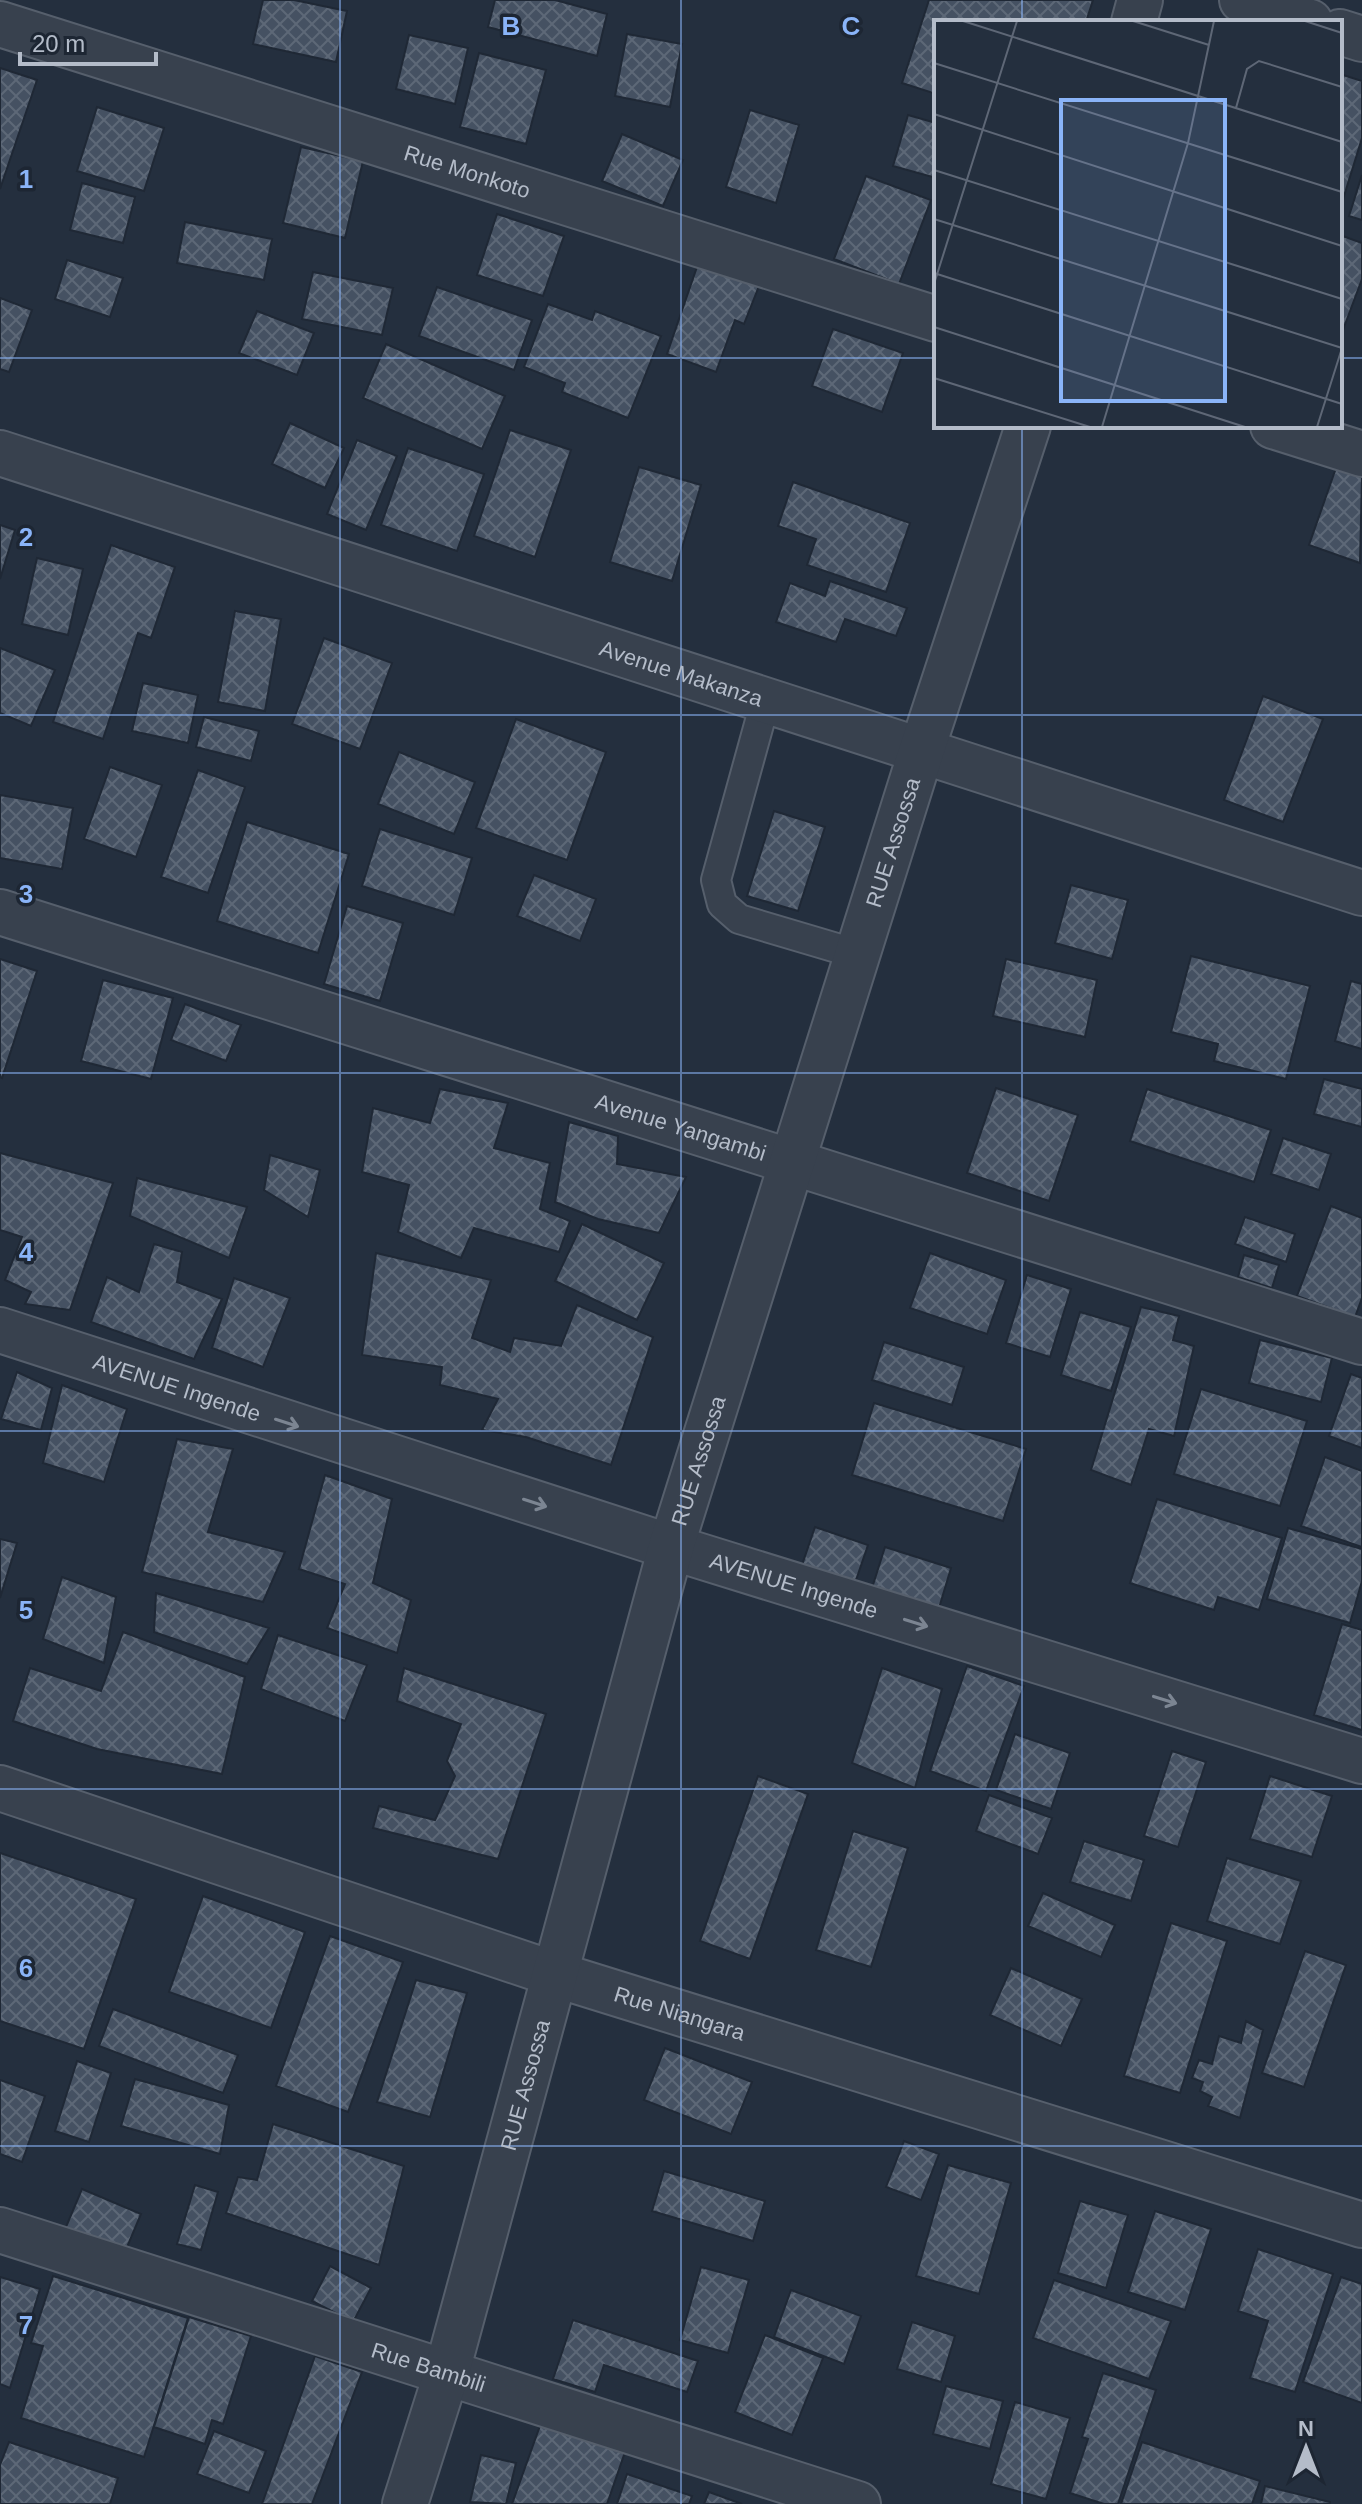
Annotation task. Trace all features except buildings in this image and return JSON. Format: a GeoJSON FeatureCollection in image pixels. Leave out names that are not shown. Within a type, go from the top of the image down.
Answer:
{"type":"FeatureCollection","features":[{"type":"Feature","properties":{"kind":"street"},"geometry":{"type":"LineString","coordinates":[[1135,20],[1140,0]]}},
{"type":"Feature","properties":{"kind":"street"},"geometry":{"type":"LineString","coordinates":[[1242,0],[1304,20]]}},
{"type":"Feature","properties":{"kind":"street","name":"Rue Monkoto"},"geometry":{"type":"LineString","coordinates":[[0,24],[934,318]]}},
{"type":"Feature","properties":{"kind":"street"},"geometry":{"type":"LineString","coordinates":[[1342,33],[1362,39]]}},
{"type":"Feature","properties":{"kind":"street","name":"RUE Assossa"},"geometry":{"type":"LineString","coordinates":[[405,2504],[446,2375],[671,1547],[922,749],[1027,428]]}},
{"type":"Feature","properties":{"kind":"street"},"geometry":{"type":"LineString","coordinates":[[1279,428],[1362,454]]}},
{"type":"Feature","properties":{"kind":"street","name":"Avenue Makanza"},"geometry":{"type":"LineString","coordinates":[[0,453],[1362,893]]}},
{"type":"Feature","properties":{"kind":"street","name":"Avenue Yangambi"},"geometry":{"type":"LineString","coordinates":[[0,912],[1362,1342]]}},
{"type":"Feature","properties":{"kind":"street","name":"AVENUE Ingende"},"geometry":{"type":"LineString","coordinates":[[0,1330],[671,1547],[1362,1761]]}},
{"type":"Feature","properties":{"kind":"street","name":"Rue Niangara"},"geometry":{"type":"LineString","coordinates":[[0,1788],[554,1974],[1362,2225]]}},
{"type":"Feature","properties":{"kind":"street","name":"Rue Bambili"},"geometry":{"type":"LineString","coordinates":[[0,2230],[446,2375],[858,2504]]}},
{"type":"Feature","properties":{"kind":"lane"},"geometry":{"type":"LineString","coordinates":[[766,699],[716,880],[722,904],[739,919],[857,954]]}}]}
